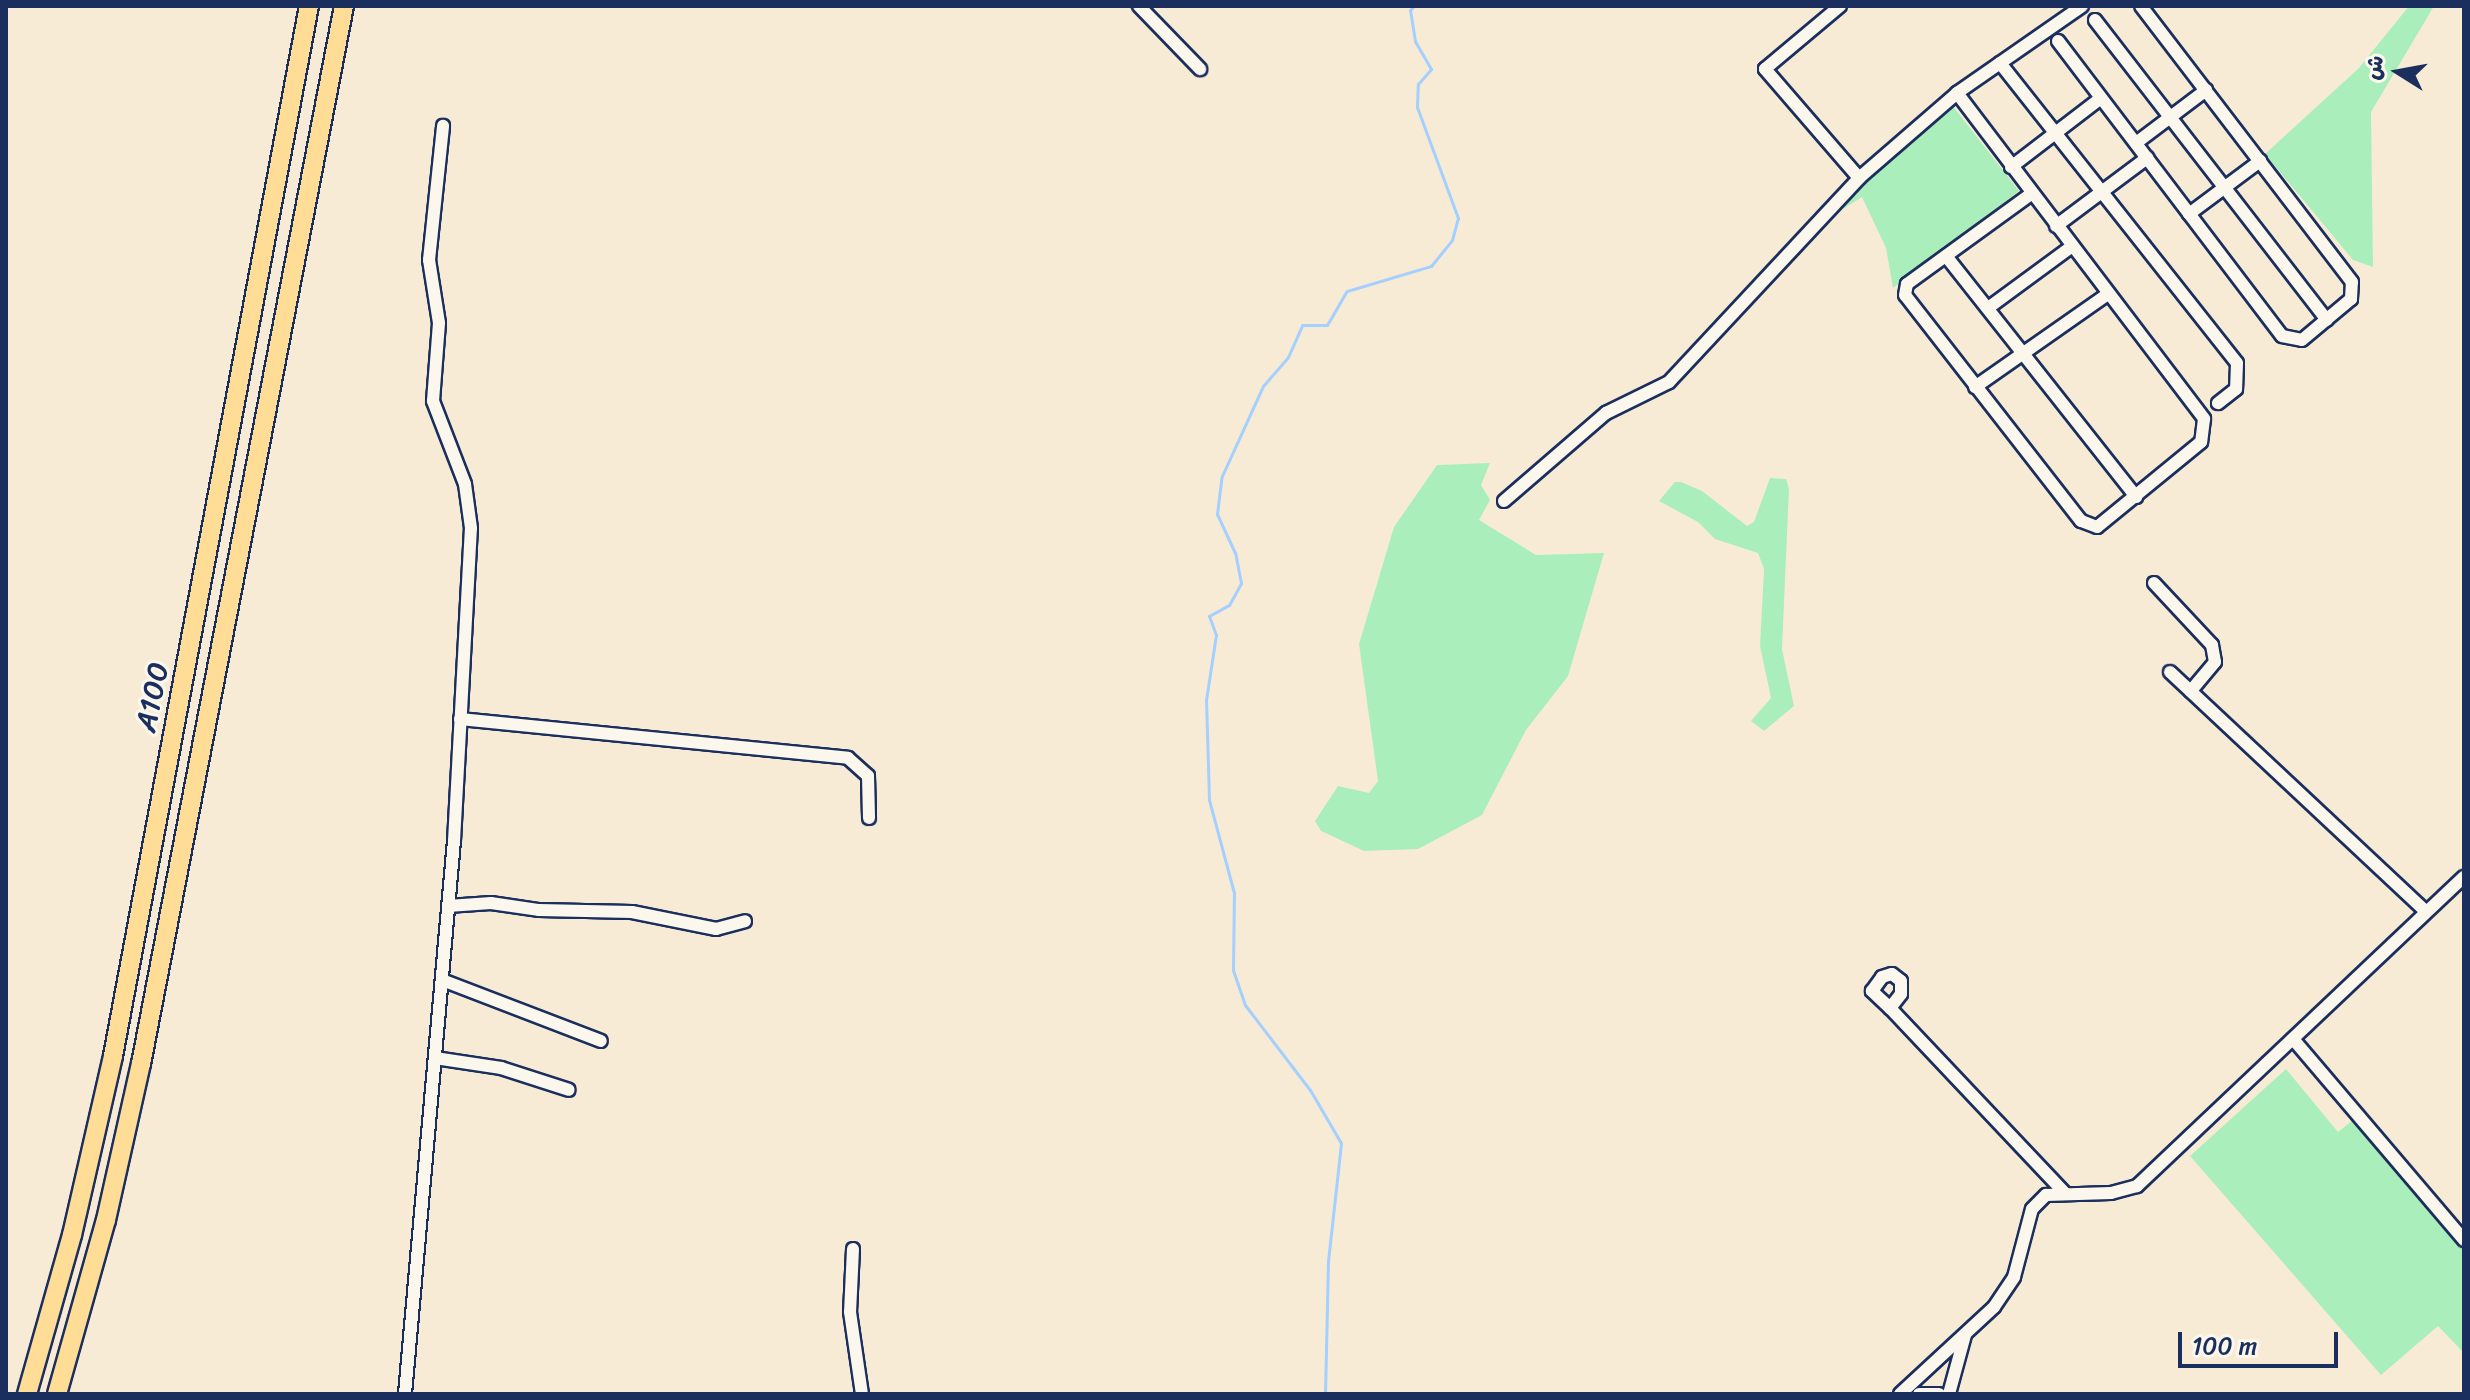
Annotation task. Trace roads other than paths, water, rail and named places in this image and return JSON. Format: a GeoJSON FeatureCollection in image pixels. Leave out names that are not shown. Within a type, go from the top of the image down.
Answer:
{"type":"FeatureCollection","features":[{"type":"Feature","properties":{"kind":"highway","name":"A100"},"geometry":{"type":"LineString","coordinates":[[27,1394],[72,1235],[113,1056],[309,6]]}},
{"type":"Feature","properties":{"kind":"highway","name":"A100"},"geometry":{"type":"LineString","coordinates":[[57,1394],[106,1220],[141,1064],[346,6]]}},
{"type":"Feature","properties":{"kind":"street"},"geometry":{"type":"LineString","coordinates":[[1139,6],[1200,69]]}},
{"type":"Feature","properties":{"kind":"street"},"geometry":{"type":"LineString","coordinates":[[1840,6],[1765,69],[1859,178]]}},
{"type":"Feature","properties":{"kind":"street"},"geometry":{"type":"LineString","coordinates":[[1504,501],[1606,413],[1669,382],[1859,178],[1957,93],[2082,6]]}},
{"type":"Feature","properties":{"kind":"street"},"geometry":{"type":"LineString","coordinates":[[2058,41],[2285,339],[2302,340],[2351,299],[2352,282],[2141,6]]}},
{"type":"Feature","properties":{"kind":"street"},"geometry":{"type":"LineString","coordinates":[[2095,20],[2327,320]]}},
{"type":"Feature","properties":{"kind":"street"},"geometry":{"type":"LineString","coordinates":[[2000,63],[2237,363],[2236,389],[2218,403]]}},
{"type":"Feature","properties":{"kind":"street"},"geometry":{"type":"LineString","coordinates":[[2136,143],[2206,90]]}},
{"type":"Feature","properties":{"kind":"street"},"geometry":{"type":"LineString","coordinates":[[1957,93],[2206,423],[2201,442],[2102,525],[2084,524],[1905,295],[1907,284],[2031,194]]}},
{"type":"Feature","properties":{"kind":"street"},"geometry":{"type":"LineString","coordinates":[[2011,167],[2101,98]]}},
{"type":"Feature","properties":{"kind":"street"},"geometry":{"type":"LineString","coordinates":[[405,1394],[448,906],[471,528],[465,484],[433,401],[439,323],[429,260],[443,126]]}},
{"type":"Feature","properties":{"kind":"street"},"geometry":{"type":"LineString","coordinates":[[2056,226],[2147,158]]}},
{"type":"Feature","properties":{"kind":"street"},"geometry":{"type":"LineString","coordinates":[[2189,214],[2260,161]]}},
{"type":"Feature","properties":{"kind":"street"},"geometry":{"type":"LineString","coordinates":[[1988,308],[2071,247]]}},
{"type":"Feature","properties":{"kind":"street"},"geometry":{"type":"LineString","coordinates":[[1946,256],[2136,497]]}},
{"type":"Feature","properties":{"kind":"street"},"geometry":{"type":"LineString","coordinates":[[1975,387],[2108,294]]}},
{"type":"Feature","properties":{"kind":"street"},"geometry":{"type":"LineString","coordinates":[[2154,583],[2212,645],[2215,662],[2191,691]]}},
{"type":"Feature","properties":{"kind":"street"},"geometry":{"type":"LineString","coordinates":[[2170,672],[2425,911]]}},
{"type":"Feature","properties":{"kind":"street"},"geometry":{"type":"LineString","coordinates":[[460,719],[848,758],[868,776],[869,818]]}},
{"type":"Feature","properties":{"kind":"street"},"geometry":{"type":"LineString","coordinates":[[1900,1394],[1994,1307],[2014,1277],[2032,1209],[2046,1195],[2137,1186],[2464,877]]}},
{"type":"Feature","properties":{"kind":"street"},"geometry":{"type":"LineString","coordinates":[[448,906],[491,903],[539,910],[632,912],[716,929],[745,921]]}},
{"type":"Feature","properties":{"kind":"street"},"geometry":{"type":"LineString","coordinates":[[442,980],[601,1041]]}},
{"type":"Feature","properties":{"kind":"street"},"geometry":{"type":"LineString","coordinates":[[1890,1008],[2066,1194]]}},
{"type":"Feature","properties":{"kind":"street"},"geometry":{"type":"LineString","coordinates":[[2293,1039],[2464,1240]]}},
{"type":"Feature","properties":{"kind":"street"},"geometry":{"type":"LineString","coordinates":[[435,1058],[501,1068],[569,1090]]}},
{"type":"Feature","properties":{"kind":"street"},"geometry":{"type":"LineString","coordinates":[[853,1249],[850,1312],[862,1394]]}},
{"type":"Feature","properties":{"kind":"street"},"geometry":{"type":"LineString","coordinates":[[1949,1394],[1965,1335]]}},
{"type":"Feature","properties":{"kind":"street"},"geometry":{"type":"LineString","coordinates":[[1919,1394],[1939,1394]]}},
{"type":"Feature","properties":{"kind":"waterway"},"geometry":{"type":"LineString","coordinates":[[1325,1394],[1328,1261],[1341,1143],[1310,1090],[1245,1005],[1233,970],[1234,893],[1209,800],[1206,700],[1216,635],[1209,616],[1229,605],[1241,583],[1235,553],[1217,514],[1222,476],[1263,386],[1288,357],[1302,325],[1327,325],[1347,291],[1431,266],[1452,240],[1458,218],[1417,107],[1418,84],[1431,69],[1415,41],[1410,10],[1414,6]]}}]}
